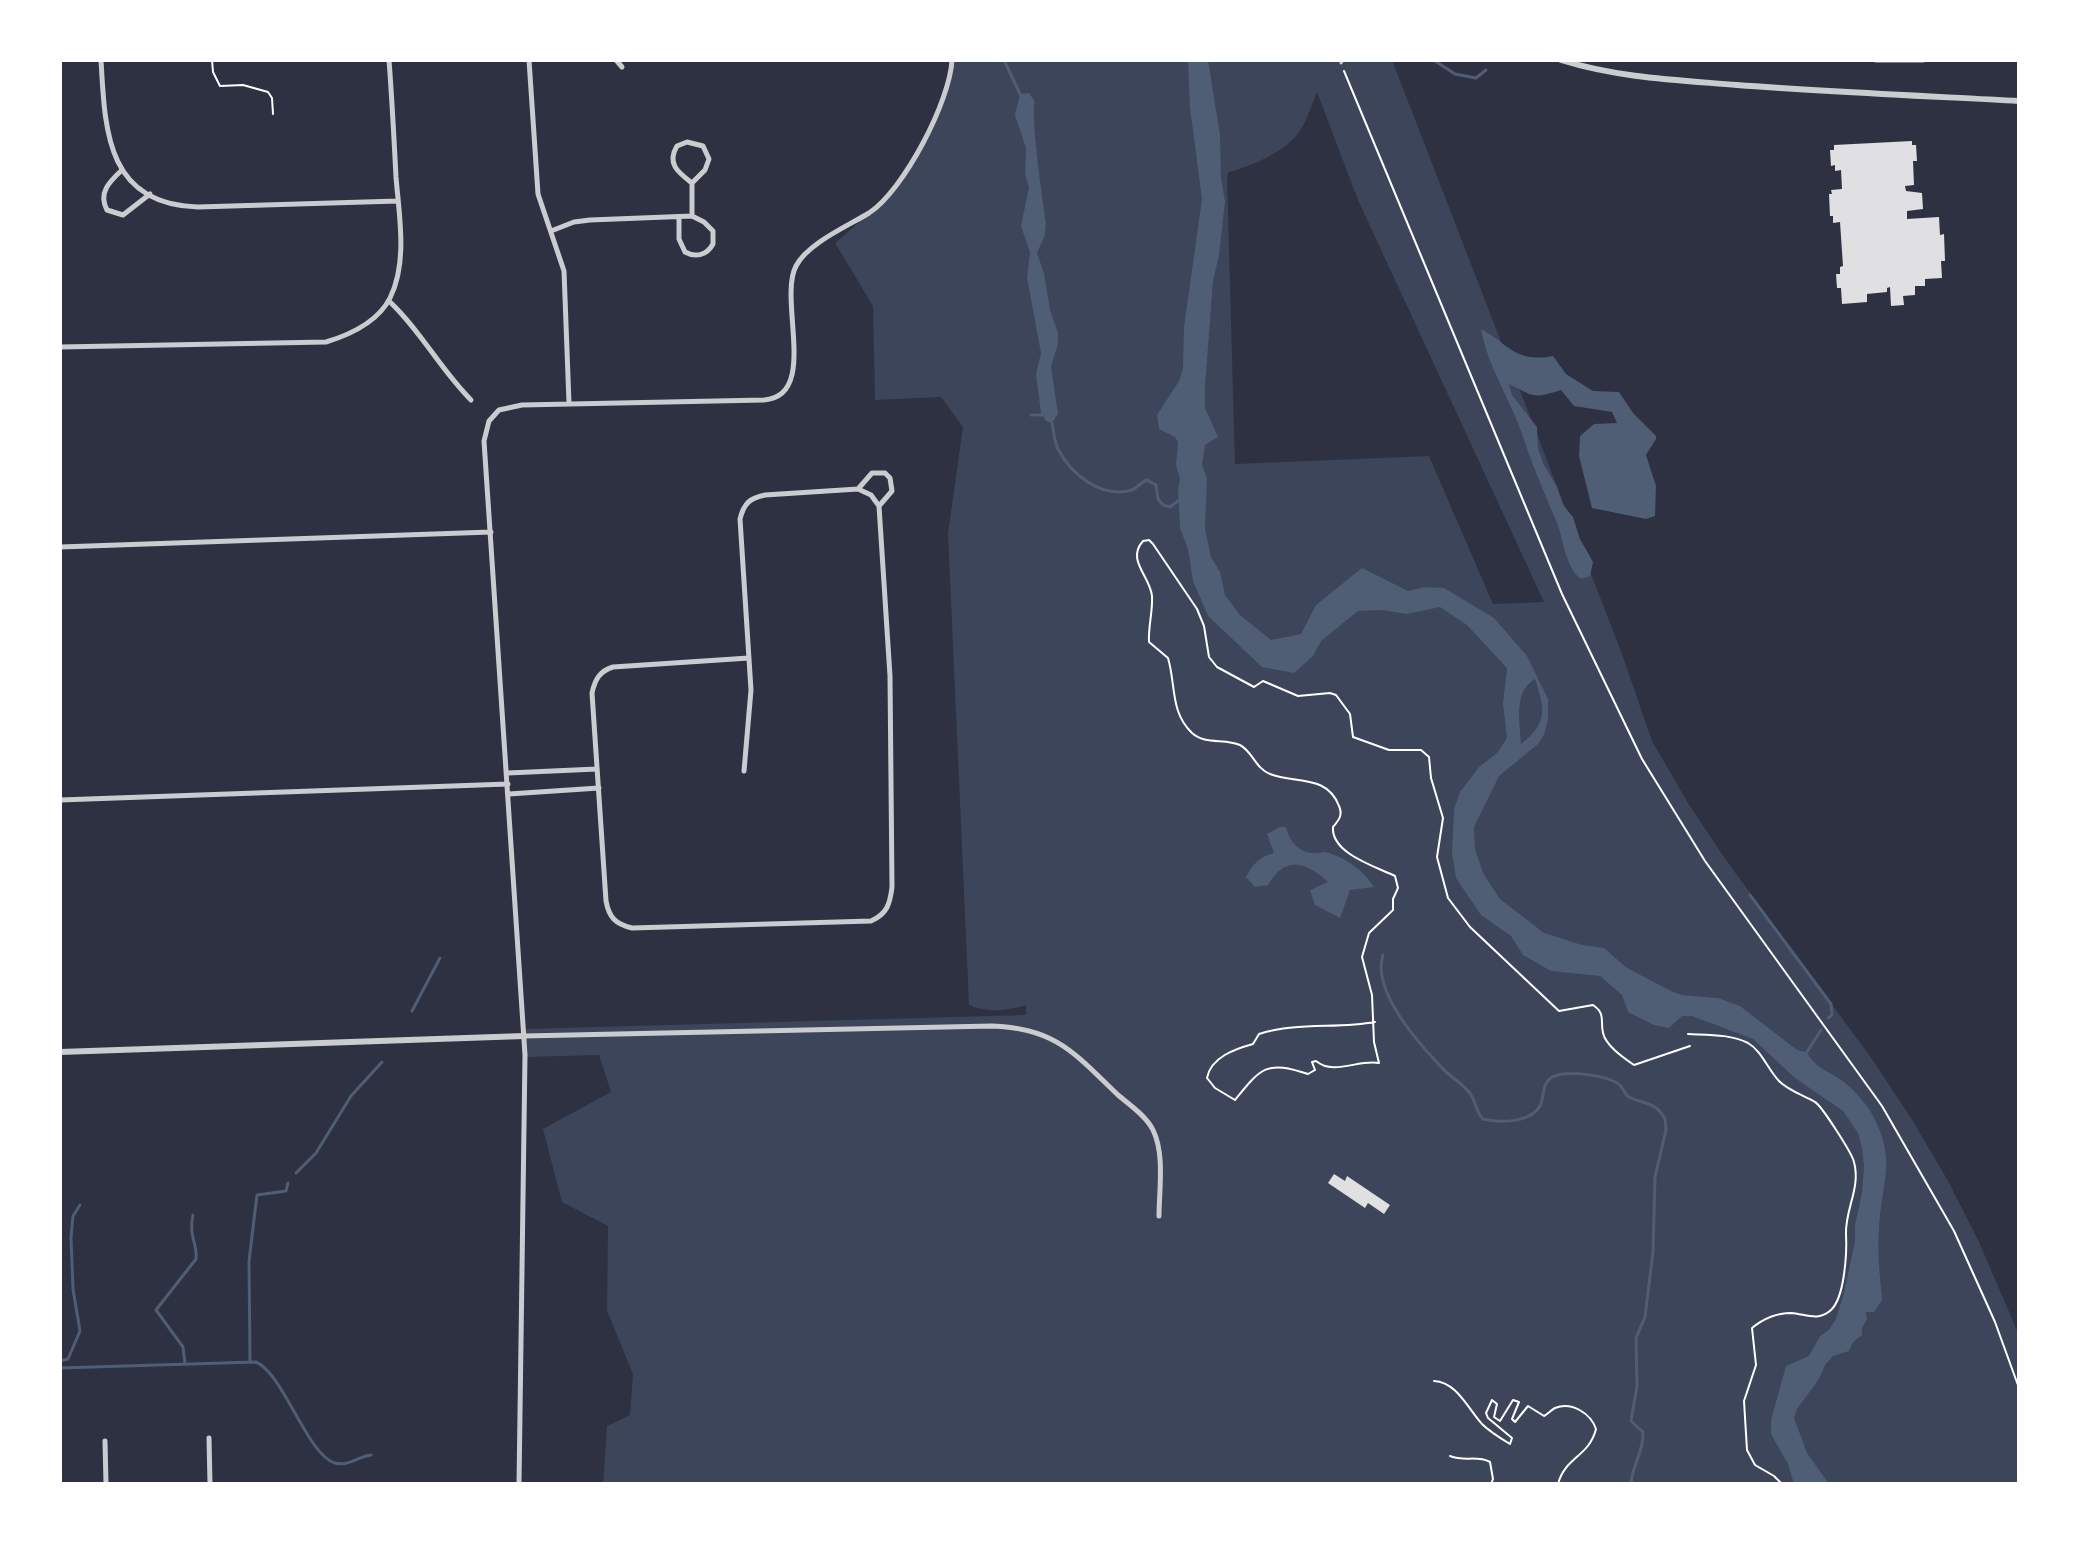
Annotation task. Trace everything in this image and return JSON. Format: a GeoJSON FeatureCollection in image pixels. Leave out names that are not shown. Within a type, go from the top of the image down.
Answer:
{"type":"FeatureCollection","features":[{"type":"Feature","properties":{"kind":"street"},"geometry":{"type":"LineString","coordinates":[[101,60],[106,134],[122,170],[150,194],[184,206],[398,201]]}},
{"type":"Feature","properties":{"kind":"street"},"geometry":{"type":"LineString","coordinates":[[60,347],[326,342],[355,332],[389,301],[400,259],[389,60]]}},
{"type":"Feature","properties":{"kind":"street"},"geometry":{"type":"LineString","coordinates":[[529,60],[538,194],[561,256],[566,283],[569,403]]}},
{"type":"Feature","properties":{"kind":"street"},"geometry":{"type":"LineString","coordinates":[[616,60],[622,67]]}},
{"type":"Feature","properties":{"kind":"street"},"geometry":{"type":"LineString","coordinates":[[519,1484],[526,1115],[524,1036],[484,441],[489,421],[505,407],[773,400],[784,393],[792,376],[791,284],[794,268],[820,243],[872,211],[899,183],[940,107],[949,83],[952,60]]}},
{"type":"Feature","properties":{"kind":"street"},"geometry":{"type":"LineString","coordinates":[[1561,60],[1621,75],[1663,80],[2019,101]]}},
{"type":"Feature","properties":{"kind":"street"},"geometry":{"type":"LineString","coordinates":[[1876,60],[1923,60]]}},
{"type":"Feature","properties":{"kind":"street"},"geometry":{"type":"LineString","coordinates":[[692,183],[676,170],[673,158],[677,146],[687,142],[703,146],[708,154],[707,166],[692,183],[692,216]]}},
{"type":"Feature","properties":{"kind":"street"},"geometry":{"type":"LineString","coordinates":[[122,170],[105,188],[103,196],[107,210],[123,215],[150,194]]}},
{"type":"Feature","properties":{"kind":"street"},"geometry":{"type":"LineString","coordinates":[[551,231],[574,222],[590,220],[692,216],[709,226],[714,234],[710,249],[701,255],[689,254],[681,246],[679,217]]}},
{"type":"Feature","properties":{"kind":"street"},"geometry":{"type":"LineString","coordinates":[[389,301],[410,321],[444,371],[471,400]]}},
{"type":"Feature","properties":{"kind":"street"},"geometry":{"type":"LineString","coordinates":[[858,489],[872,473],[885,473],[890,478],[892,491],[879,506]]}},
{"type":"Feature","properties":{"kind":"street"},"geometry":{"type":"LineString","coordinates":[[744,771],[750,708],[749,658],[740,519],[745,504],[750,499],[765,495],[858,489],[871,495],[879,506],[890,703],[892,887],[885,912],[871,921],[624,926],[615,921],[608,911],[592,693],[596,679],[613,667],[749,658]]}},
{"type":"Feature","properties":{"kind":"street"},"geometry":{"type":"LineString","coordinates":[[60,547],[491,532]]}},
{"type":"Feature","properties":{"kind":"street"},"geometry":{"type":"LineString","coordinates":[[508,773],[597,769]]}},
{"type":"Feature","properties":{"kind":"street"},"geometry":{"type":"LineString","coordinates":[[60,800],[508,784]]}},
{"type":"Feature","properties":{"kind":"street"},"geometry":{"type":"LineString","coordinates":[[509,794],[599,788]]}},
{"type":"Feature","properties":{"kind":"street"},"geometry":{"type":"LineString","coordinates":[[60,1052],[524,1036],[1010,1027],[1042,1034],[1068,1048],[1153,1130],[1159,1157],[1159,1216]]}},
{"type":"Feature","properties":{"kind":"street"},"geometry":{"type":"LineString","coordinates":[[209,1438],[210,1484]]}},
{"type":"Feature","properties":{"kind":"street"},"geometry":{"type":"LineString","coordinates":[[105,1441],[106,1484]]}},
{"type":"Feature","properties":{"kind":"path"},"geometry":{"type":"LineString","coordinates":[[212,60],[213,72],[220,86],[243,85],[268,92],[272,98],[273,114]]}},
{"type":"Feature","properties":{"kind":"path"},"geometry":{"type":"LineString","coordinates":[[1342,62],[1562,594],[1642,759],[1705,861],[1882,1106],[1954,1231],[1995,1322],[2019,1388]]}},
{"type":"Feature","properties":{"kind":"path"},"geometry":{"type":"LineString","coordinates":[[1375,1022],[1278,1028],[1259,1034],[1253,1044],[1229,1051],[1208,1069],[1207,1078],[1215,1088],[1235,1100],[1258,1072],[1268,1067],[1287,1067],[1308,1074],[1315,1070],[1312,1062],[1316,1061],[1321,1066],[1340,1068],[1371,1061],[1379,1063],[1374,1042],[1375,1022],[1372,995],[1362,957],[1369,933],[1393,910],[1393,899],[1398,888],[1395,876],[1350,855],[1337,844],[1332,837],[1333,827],[1342,812],[1328,790],[1311,780],[1272,775],[1257,767],[1241,745],[1195,736],[1185,725],[1176,710],[1173,673],[1168,658],[1149,642],[1152,595],[1138,567],[1137,553],[1143,541],[1149,540],[1153,544],[1197,609],[1204,626],[1209,657],[1217,667],[1254,687],[1263,681],[1298,696],[1336,695],[1350,714],[1353,737],[1389,750],[1421,750],[1429,757],[1431,778],[1443,818],[1437,857],[1448,898],[1470,927],[1559,1011],[1593,1005],[1599,1009],[1603,1015],[1603,1032],[1609,1044],[1634,1065],[1690,1046]]}},
{"type":"Feature","properties":{"kind":"path"},"geometry":{"type":"LineString","coordinates":[[1688,1034],[1718,1036],[1749,1044],[1780,1082],[1822,1107],[1854,1161],[1854,1196],[1846,1223],[1848,1256],[1836,1304],[1831,1310],[1815,1317],[1788,1313],[1769,1317],[1752,1328],[1756,1365],[1744,1401],[1747,1450],[1755,1465],[1782,1484]]}},
{"type":"Feature","properties":{"kind":"path"},"geometry":{"type":"LineString","coordinates":[[1434,1381],[1444,1382],[1469,1405],[1483,1425],[1510,1444],[1512,1438],[1488,1418],[1486,1413],[1492,1400],[1497,1404],[1494,1417],[1500,1421],[1513,1400],[1517,1400],[1518,1408],[1512,1419],[1515,1422],[1528,1406],[1544,1416],[1552,1409],[1565,1407],[1587,1415],[1596,1429],[1593,1443],[1568,1465],[1558,1484]]}},
{"type":"Feature","properties":{"kind":"path"},"geometry":{"type":"LineString","coordinates":[[1450,1456],[1490,1462],[1491,1484]]}},
{"type":"Feature","properties":{"kind":"shaded area"},"geometry":{"type":"Polygon","coordinates":[[[952,60],[1392,60],[1622,654],[1652,741],[1726,860],[1872,1059],[1911,1118],[1979,1242],[2019,1335],[2019,1484],[603,1484],[607,1426],[630,1415],[633,1374],[607,1311],[608,1226],[562,1202],[543,1129],[611,1092],[599,1055],[526,1057],[525,1029],[1026,1015],[1026,1005],[997,1010],[969,1005],[948,533],[963,427],[941,397],[875,400],[873,306],[835,243],[885,200],[899,183],[940,107],[952,60]],[[1317,92],[1305,123],[1286,146],[1229,172],[1227,176],[1235,464],[1429,456],[1493,604],[1544,602],[1358,200],[1317,92]]]}},
{"type":"Feature","properties":{"kind":"shaded area"},"geometry":{"type":"Polygon","coordinates":[[[1188,60],[1208,60],[1220,135],[1225,201],[1213,281],[1205,386],[1205,408],[1218,437],[1205,445],[1202,465],[1207,478],[1205,529],[1225,595],[1240,615],[1271,640],[1301,634],[1316,605],[1362,568],[1408,591],[1425,587],[1444,588],[1494,618],[1527,656],[1548,699],[1544,735],[1538,744],[1499,776],[1474,827],[1475,849],[1483,873],[1500,899],[1544,933],[1582,945],[1604,948],[1627,968],[1673,992],[1718,998],[1740,1006],[1797,1050],[1807,1052],[1818,1066],[1848,1085],[1866,1105],[1880,1130],[1886,1158],[1878,1236],[1882,1300],[1874,1312],[1866,1312],[1862,1335],[1853,1342],[1849,1351],[1833,1356],[1825,1365],[1794,1418],[1807,1453],[1829,1484],[1794,1484],[1788,1464],[1771,1434],[1771,1420],[1786,1366],[1809,1356],[1820,1336],[1829,1330],[1836,1319],[1844,1293],[1855,1241],[1864,1166],[1858,1133],[1843,1111],[1795,1078],[1753,1039],[1692,1016],[1682,1016],[1669,1028],[1654,1025],[1628,1012],[1622,995],[1600,976],[1551,971],[1523,955],[1511,936],[1481,915],[1456,878],[1452,853],[1454,809],[1460,792],[1507,738],[1503,703],[1507,668],[1467,625],[1440,607],[1407,614],[1381,610],[1358,611],[1321,641],[1313,656],[1294,673],[1262,667],[1208,616],[1193,581],[1188,549],[1180,528],[1180,479],[1176,465],[1178,442],[1175,437],[1159,429],[1157,415],[1179,381],[1183,368],[1184,327],[1202,199],[1190,108],[1188,60]],[[1535,679],[1523,691],[1519,717],[1521,744],[1540,722],[1542,708],[1535,679]]]}},
{"type":"Feature","properties":{"kind":"shaded area"},"geometry":{"type":"Polygon","coordinates":[[[1029,93],[1035,102],[1035,140],[1046,222],[1045,235],[1037,253],[1058,333],[1051,367],[1058,414],[1052,423],[1046,421],[1041,413],[1036,374],[1041,353],[1027,278],[1030,252],[1021,226],[1029,187],[1025,175],[1026,148],[1015,115],[1020,94],[1029,93]]]}},
{"type":"Feature","properties":{"kind":"shaded area"},"geometry":{"type":"Polygon","coordinates":[[[1481,329],[1520,354],[1529,357],[1553,356],[1566,374],[1593,391],[1619,392],[1633,413],[1656,436],[1646,455],[1656,486],[1655,516],[1646,519],[1592,508],[1579,456],[1580,436],[1594,424],[1617,423],[1612,412],[1574,406],[1561,390],[1534,395],[1509,384],[1512,395],[1537,427],[1538,449],[1544,465],[1563,505],[1573,517],[1580,539],[1593,562],[1590,576],[1581,579],[1568,561],[1557,523],[1489,357],[1481,329]]]}},
{"type":"Feature","properties":{"kind":"shaded area"},"geometry":{"type":"Polygon","coordinates":[[[1286,827],[1293,842],[1305,852],[1324,852],[1342,859],[1360,871],[1374,887],[1350,890],[1340,918],[1315,905],[1310,890],[1328,882],[1304,866],[1282,869],[1268,885],[1255,887],[1246,877],[1257,862],[1274,853],[1267,834],[1286,827]]]}},
{"type":"Feature","properties":{"kind":"building"},"geometry":{"type":"Polygon","coordinates":[[[1912,141],[1912,145],[1916,145],[1917,161],[1913,161],[1914,185],[1905,186],[1906,191],[1922,193],[1923,209],[1907,211],[1907,219],[1939,217],[1940,235],[1944,234],[1942,278],[1925,279],[1925,286],[1915,286],[1915,295],[1903,296],[1904,305],[1891,306],[1890,287],[1887,292],[1867,294],[1867,302],[1842,304],[1836,274],[1840,274],[1840,267],[1843,266],[1840,222],[1833,223],[1833,216],[1830,216],[1829,194],[1832,194],[1831,190],[1842,189],[1841,170],[1835,171],[1835,165],[1831,166],[1830,150],[1834,150],[1834,145],[1912,141]]]}},
{"type":"Feature","properties":{"kind":"building"},"geometry":{"type":"Polygon","coordinates":[[[1334,1174],[1345,1181],[1347,1176],[1390,1205],[1384,1214],[1368,1203],[1365,1208],[1328,1183],[1334,1174]]]}},
{"type":"Feature","properties":{"kind":"waterway"},"geometry":{"type":"LineString","coordinates":[[1004,60],[1020,94]]}},
{"type":"Feature","properties":{"kind":"waterway"},"geometry":{"type":"LineString","coordinates":[[1435,61],[1455,74],[1476,78],[1486,70]]}},
{"type":"Feature","properties":{"kind":"waterway"},"geometry":{"type":"LineString","coordinates":[[1031,415],[1042,415]]}},
{"type":"Feature","properties":{"kind":"waterway"},"geometry":{"type":"LineString","coordinates":[[1052,423],[1057,446],[1064,458],[1088,482],[1098,488],[1120,492],[1132,490],[1147,480],[1156,485],[1158,499],[1163,505],[1170,507],[1178,501]]}},
{"type":"Feature","properties":{"kind":"waterway"},"geometry":{"type":"LineString","coordinates":[[1750,895],[1831,1004],[1832,1015],[1828,1018]]}},
{"type":"Feature","properties":{"kind":"waterway"},"geometry":{"type":"LineString","coordinates":[[1383,955],[1381,970],[1384,985],[1400,1018],[1445,1071],[1469,1092],[1483,1119],[1506,1121],[1529,1116],[1540,1106],[1547,1082],[1552,1077],[1570,1074],[1611,1080],[1619,1084],[1629,1097],[1657,1109],[1665,1119],[1666,1130],[1655,1177],[1653,1252],[1645,1317],[1636,1338],[1637,1386],[1631,1421],[1643,1432],[1643,1439],[1631,1484]]}},
{"type":"Feature","properties":{"kind":"waterway"},"geometry":{"type":"LineString","coordinates":[[412,1011],[440,958]]}},
{"type":"Feature","properties":{"kind":"waterway"},"geometry":{"type":"LineString","coordinates":[[1807,1052],[1821,1030]]}},
{"type":"Feature","properties":{"kind":"waterway"},"geometry":{"type":"LineString","coordinates":[[296,1173],[316,1153],[351,1096],[382,1062]]}},
{"type":"Feature","properties":{"kind":"waterway"},"geometry":{"type":"LineString","coordinates":[[250,1360],[249,1261],[257,1195],[286,1191],[288,1183]]}},
{"type":"Feature","properties":{"kind":"waterway"},"geometry":{"type":"LineString","coordinates":[[60,1361],[68,1359],[80,1331],[73,1289],[71,1237],[73,1216],[80,1205]]}},
{"type":"Feature","properties":{"kind":"waterway"},"geometry":{"type":"LineString","coordinates":[[185,1363],[183,1347],[156,1310],[196,1259],[193,1215]]}},
{"type":"Feature","properties":{"kind":"waterway"},"geometry":{"type":"LineString","coordinates":[[60,1368],[256,1362],[276,1382],[305,1431],[325,1457],[340,1464],[371,1455]]}}]}
